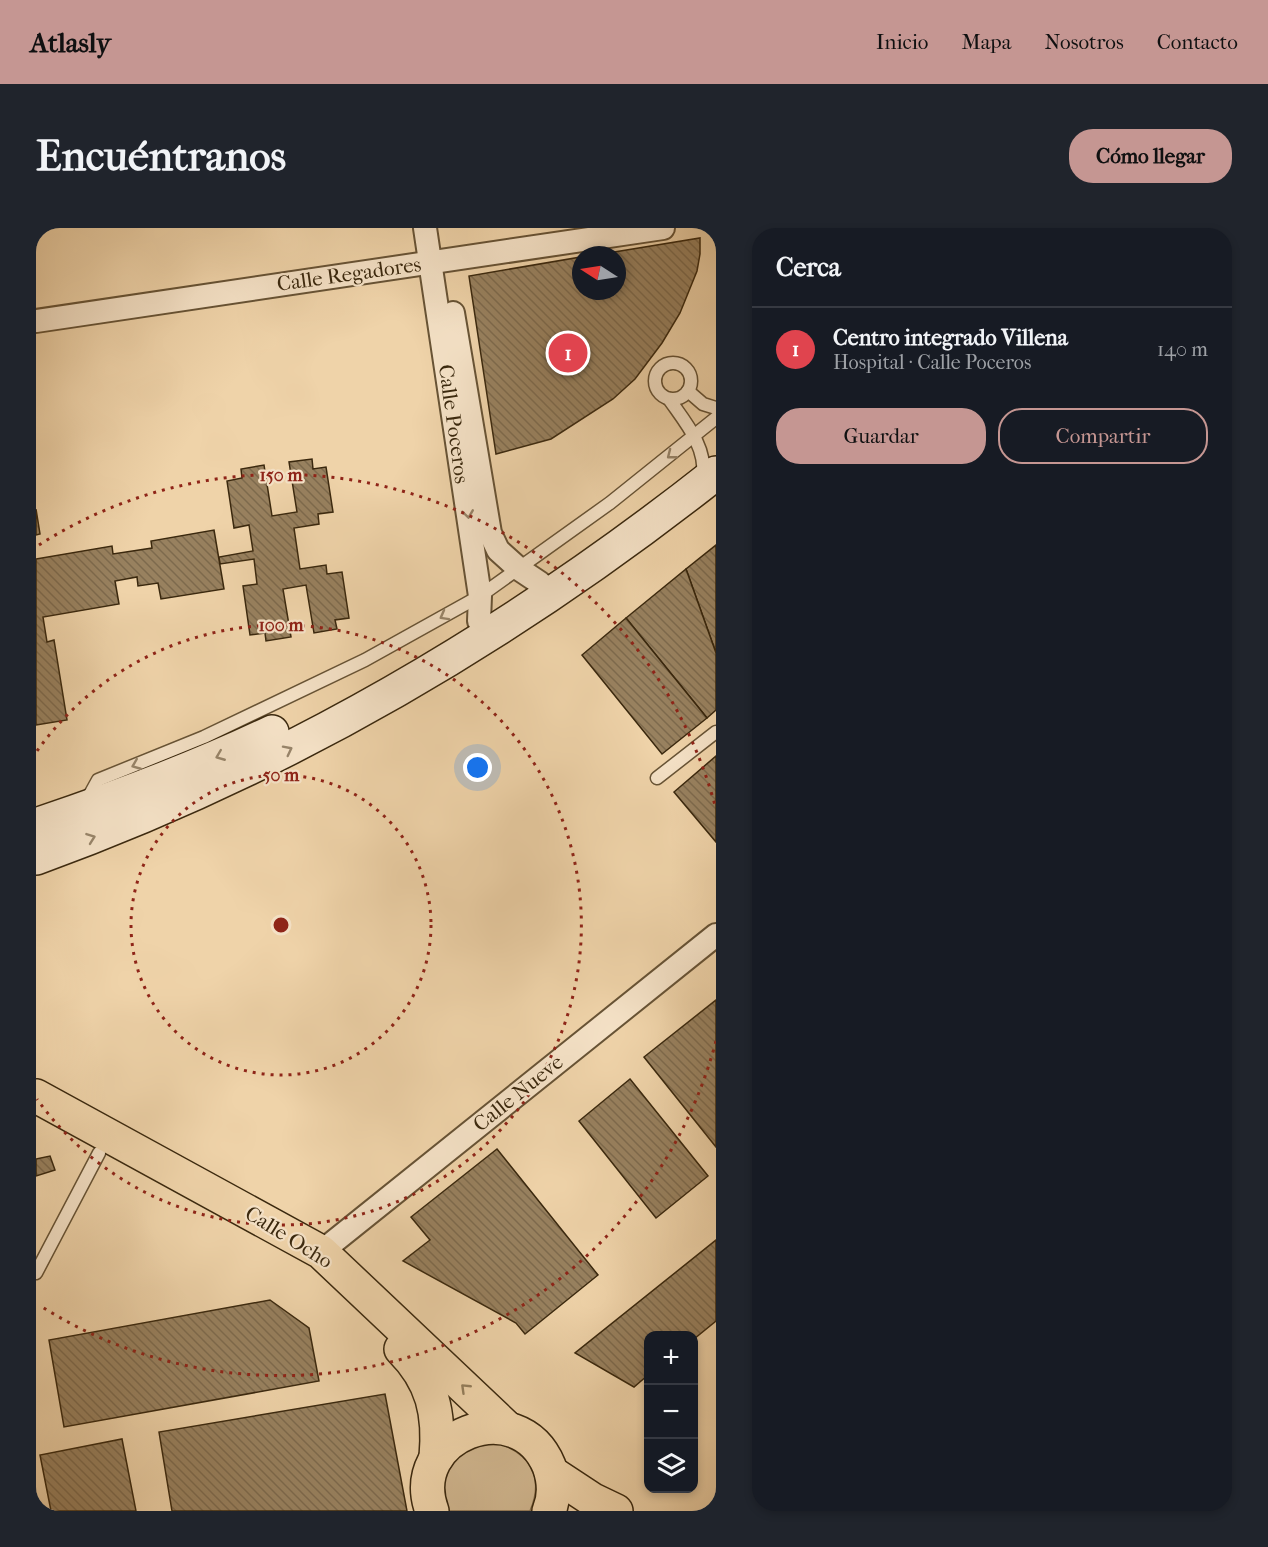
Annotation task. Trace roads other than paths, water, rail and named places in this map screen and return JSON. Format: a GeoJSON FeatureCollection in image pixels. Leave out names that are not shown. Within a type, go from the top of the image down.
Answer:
{"type":"FeatureCollection","features":[{"type":"Feature","properties":{"kind":"main road","name":"Calle Ocho"},"geometry":{"type":"LineString","coordinates":[[36,1096],[321,1252],[507,1428],[522,1435],[535,1445],[545,1458],[552,1473]]}},
{"type":"Feature","properties":{"kind":"main road","name":"Calle Ocho"},"geometry":{"type":"LineString","coordinates":[[36,1119],[295,1259],[317,1274],[403,1350],[418,1368],[429,1388],[437,1421],[436,1458],[428,1488],[432,1511]]}},
{"type":"Feature","properties":{"kind":"main road"},"geometry":{"type":"LineString","coordinates":[[436,1458],[449,1442],[467,1431],[486,1426],[507,1428]]}},
{"type":"Feature","properties":{"kind":"main road"},"geometry":{"type":"LineString","coordinates":[[549,1511],[554,1491],[552,1473]]}},
{"type":"Feature","properties":{"kind":"main road"},"geometry":{"type":"LineString","coordinates":[[552,1473],[593,1500],[616,1511]]}},
{"type":"Feature","properties":{"kind":"street","name":"Calle Poceros"},"geometry":{"type":"LineString","coordinates":[[425,228],[437,250],[490,533],[498,550],[530,576]]}},
{"type":"Feature","properties":{"kind":"street","name":"Calle Regadores"},"geometry":{"type":"LineString","coordinates":[[36,321],[567,228]]}},
{"type":"Feature","properties":{"kind":"street","name":"Calle Regadores"},"geometry":{"type":"LineString","coordinates":[[36,311],[437,250],[663,228]]}},
{"type":"Feature","properties":{"kind":"street","name":"Calle Poceros"},"geometry":{"type":"LineString","coordinates":[[437,250],[480,609]]}},
{"type":"Feature","properties":{"kind":"street"},"geometry":{"type":"LineString","coordinates":[[36,825],[165,779],[277,730],[387,674],[530,576],[635,515],[706,462]]}},
{"type":"Feature","properties":{"kind":"street"},"geometry":{"type":"LineString","coordinates":[[36,858],[98,836],[186,798],[281,753],[360,711],[543,599],[664,514],[706,462]]}},
{"type":"Feature","properties":{"kind":"street","name":"Calle Nueve"},"geometry":{"type":"LineString","coordinates":[[321,1252],[716,935]]}},
{"type":"Feature","properties":{"kind":"lane"},"geometry":{"type":"LineString","coordinates":[[669,399],[680,398],[688,391],[691,380],[686,368],[675,363],[669,363],[659,369],[655,381],[659,392],[669,399],[706,462]]}},
{"type":"Feature","properties":{"kind":"lane"},"geometry":{"type":"LineString","coordinates":[[688,391],[703,404],[716,408]]}},
{"type":"Feature","properties":{"kind":"lane"},"geometry":{"type":"LineString","coordinates":[[706,462],[716,418]]}},
{"type":"Feature","properties":{"kind":"lane"},"geometry":{"type":"LineString","coordinates":[[657,778],[716,732]]}},
{"type":"Feature","properties":{"kind":"lane"},"geometry":{"type":"LineString","coordinates":[[36,1273],[99,1153]]}},
{"type":"Feature","properties":{"kind":"place","name":"Centro integrado Villena"},"geometry":{"type":"Point","coordinates":[568,353]}}]}
